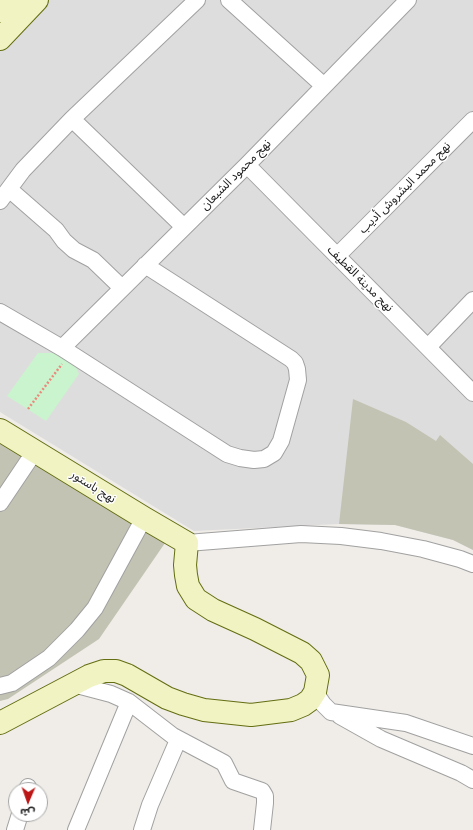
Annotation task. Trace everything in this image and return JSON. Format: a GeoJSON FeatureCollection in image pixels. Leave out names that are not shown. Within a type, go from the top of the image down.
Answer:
{"type":"FeatureCollection","features":[{"type":"Feature","properties":{"kind":"street"},"geometry":{"type":"LineString","coordinates":[[0,11],[11,0]]}},
{"type":"Feature","properties":{"kind":"street"},"geometry":{"type":"LineString","coordinates":[[0,39],[37,0]]}},
{"type":"Feature","properties":{"kind":"street"},"geometry":{"type":"LineString","coordinates":[[122,288],[93,260],[74,250],[64,241],[56,230],[4,195],[23,170],[72,119],[197,0]]}},
{"type":"Feature","properties":{"kind":"street"},"geometry":{"type":"LineString","coordinates":[[229,0],[324,86]]}},
{"type":"Feature","properties":{"kind":"street","name":"نهج محمود الشبعان"},"geometry":{"type":"LineString","coordinates":[[66,350],[122,288],[247,165],[408,0]]}},
{"type":"Feature","properties":{"kind":"street"},"geometry":{"type":"LineString","coordinates":[[72,119],[184,227]]}},
{"type":"Feature","properties":{"kind":"street","name":"نهج محمد البشروش أديب"},"geometry":{"type":"LineString","coordinates":[[337,256],[473,120]]}},
{"type":"Feature","properties":{"kind":"street","name":"نهج مدينة القطيف"},"geometry":{"type":"LineString","coordinates":[[247,165],[473,393]]}},
{"type":"Feature","properties":{"kind":"street"},"geometry":{"type":"LineString","coordinates":[[0,312],[66,350],[227,454],[254,460],[264,459],[274,454],[280,441],[298,380],[295,364],[291,359],[145,265]]}},
{"type":"Feature","properties":{"kind":"street"},"geometry":{"type":"LineString","coordinates":[[428,347],[473,300]]}},
{"type":"Feature","properties":{"kind":"street","name":"نهج باستور"},"geometry":{"type":"LineString","coordinates":[[0,430],[187,543]]}},
{"type":"Feature","properties":{"kind":"street"},"geometry":{"type":"LineString","coordinates":[[0,504],[35,451]]}},
{"type":"Feature","properties":{"kind":"street"},"geometry":{"type":"LineString","coordinates":[[0,686],[12,683],[49,658],[77,630],[95,608],[144,518]]}},
{"type":"Feature","properties":{"kind":"street"},"geometry":{"type":"LineString","coordinates":[[0,723],[73,684],[104,671],[116,671],[127,675],[167,698],[204,710],[252,715],[291,710],[303,706],[310,700],[316,692],[318,675],[311,661],[302,653],[262,632],[213,610],[196,599],[188,586],[186,575],[185,565],[187,543],[301,534],[341,536],[381,541],[423,549],[473,564]]}},
{"type":"Feature","properties":{"kind":"street"},"geometry":{"type":"LineString","coordinates":[[73,684],[111,694],[129,702],[178,740],[224,764],[233,782],[262,791],[265,796],[262,830]]}},
{"type":"Feature","properties":{"kind":"street"},"geometry":{"type":"LineString","coordinates":[[316,692],[323,704],[331,712],[381,739],[462,773],[473,780]]}},
{"type":"Feature","properties":{"kind":"street"},"geometry":{"type":"LineString","coordinates":[[76,830],[129,702]]}},
{"type":"Feature","properties":{"kind":"street"},"geometry":{"type":"LineString","coordinates":[[331,712],[406,723],[473,746]]}},
{"type":"Feature","properties":{"kind":"street"},"geometry":{"type":"LineString","coordinates":[[142,830],[150,805],[178,740]]}},
{"type":"Feature","properties":{"kind":"path"},"geometry":{"type":"LineString","coordinates":[[28,409],[66,350]]}},
{"type":"Feature","properties":{"kind":"shaded area"},"geometry":{"type":"Polygon","coordinates":[[[0,0],[473,0],[473,550],[453,540],[395,525],[339,524],[194,531],[0,412],[0,0]]]}},
{"type":"Feature","properties":{"kind":"shaded area"},"geometry":{"type":"Polygon","coordinates":[[[353,399],[406,422],[436,441],[440,435],[473,464],[473,550],[453,540],[395,525],[339,524],[353,399]]]}},
{"type":"Feature","properties":{"kind":"shaded area"},"geometry":{"type":"Polygon","coordinates":[[[0,441],[165,543],[99,639],[8,699],[0,701],[0,441]]]}},
{"type":"Feature","properties":{"kind":"green space"},"geometry":{"type":"Polygon","coordinates":[[[38,353],[70,353],[79,374],[46,421],[7,396],[38,353]]]}}]}
